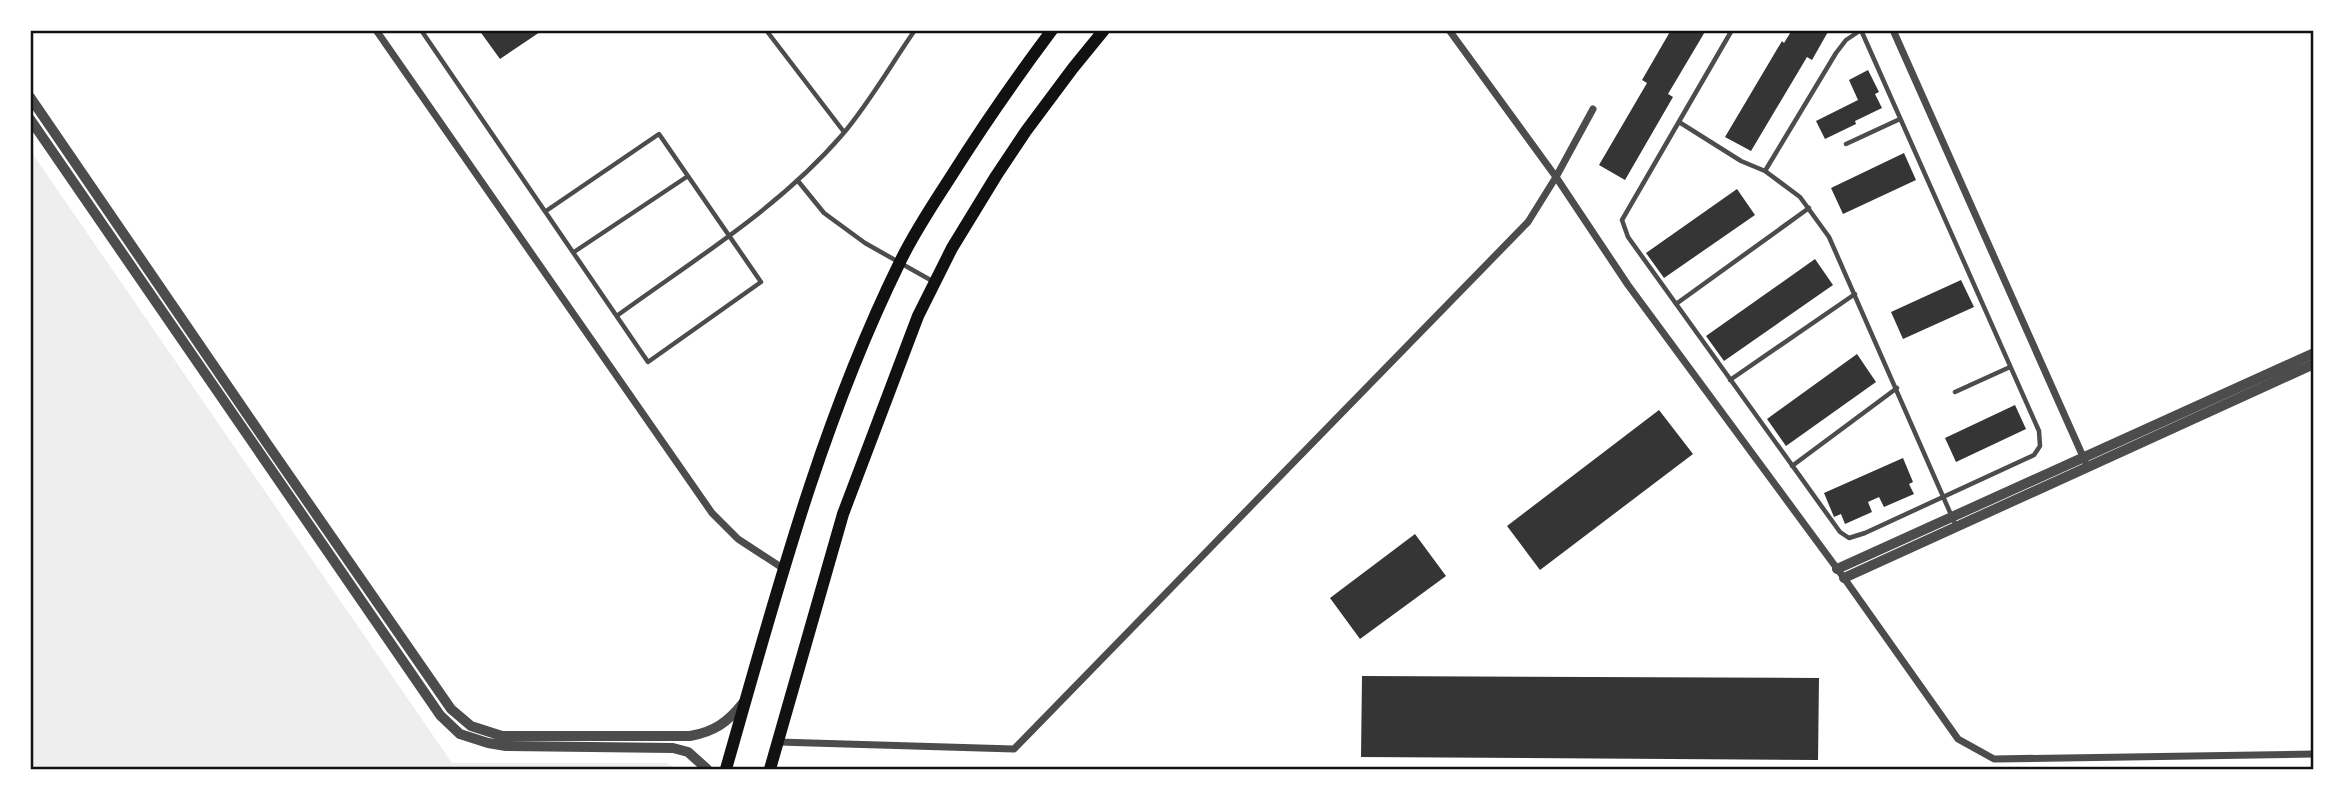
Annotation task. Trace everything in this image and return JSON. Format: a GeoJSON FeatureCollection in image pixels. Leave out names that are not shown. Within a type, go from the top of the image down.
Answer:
{"type":"FeatureCollection","features":[{"type":"Feature","properties":{"kind":"main road"},"geometry":{"type":"LineString","coordinates":[[726,769],[807,494],[841,398],[900,262],[918,228],[997,104],[1052,30]]}},
{"type":"Feature","properties":{"kind":"main road"},"geometry":{"type":"LineString","coordinates":[[769,769],[843,514],[891,384],[934,282],[952,248],[1026,131],[1104,30]]}},
{"type":"Feature","properties":{"kind":"street"},"geometry":{"type":"LineString","coordinates":[[376,30],[712,513],[738,539],[784,569]]}},
{"type":"Feature","properties":{"kind":"street"},"geometry":{"type":"LineString","coordinates":[[1449,30],[1556,177],[1628,285],[1844,578],[1958,739],[1994,759],[2314,754]]}},
{"type":"Feature","properties":{"kind":"street"},"geometry":{"type":"LineString","coordinates":[[1893,30],[2085,462]]}},
{"type":"Feature","properties":{"kind":"street"},"geometry":{"type":"LineString","coordinates":[[30,97],[281,465],[451,709],[462,719],[471,726],[502,736],[690,736],[718,728],[746,700]]}},
{"type":"Feature","properties":{"kind":"street"},"geometry":{"type":"LineString","coordinates":[[778,742],[1014,749],[1528,222],[1593,109]]}},
{"type":"Feature","properties":{"kind":"street"},"geometry":{"type":"LineString","coordinates":[[30,119],[440,715],[449,724],[460,734],[472,739],[506,746],[673,748],[688,752],[707,769]]}},
{"type":"Feature","properties":{"kind":"street"},"geometry":{"type":"LineString","coordinates":[[2085,462],[2314,353]]}},
{"type":"Feature","properties":{"kind":"street"},"geometry":{"type":"LineString","coordinates":[[1837,569],[2314,364]]}},
{"type":"Feature","properties":{"kind":"street"},"geometry":{"type":"LineString","coordinates":[[1844,578],[1954,521]]}},
{"type":"Feature","properties":{"kind":"lane"},"geometry":{"type":"LineString","coordinates":[[421,30],[648,362],[761,282],[659,134],[546,211]]}},
{"type":"Feature","properties":{"kind":"lane"},"geometry":{"type":"LineString","coordinates":[[766,30],[844,132]]}},
{"type":"Feature","properties":{"kind":"lane"},"geometry":{"type":"LineString","coordinates":[[618,315],[764,211],[798,181],[844,132],[915,30]]}},
{"type":"Feature","properties":{"kind":"lane"},"geometry":{"type":"LineString","coordinates":[[1732,30],[1622,220],[1628,237],[1840,532],[1849,538],[2034,455],[2040,446],[2039,431],[1861,30],[1846,40],[1836,53],[1765,171]]}},
{"type":"Feature","properties":{"kind":"lane"},"geometry":{"type":"LineString","coordinates":[[1846,145],[1900,119]]}},
{"type":"Feature","properties":{"kind":"lane"},"geometry":{"type":"LineString","coordinates":[[1679,122],[1741,161],[1765,171],[1800,197],[1829,237],[1954,521]]}},
{"type":"Feature","properties":{"kind":"lane"},"geometry":{"type":"LineString","coordinates":[[574,252],[688,176]]}},
{"type":"Feature","properties":{"kind":"lane"},"geometry":{"type":"LineString","coordinates":[[798,181],[824,213],[865,243],[934,282]]}},
{"type":"Feature","properties":{"kind":"lane"},"geometry":{"type":"LineString","coordinates":[[1676,304],[1809,208]]}},
{"type":"Feature","properties":{"kind":"lane"},"geometry":{"type":"LineString","coordinates":[[1731,380],[1855,295]]}},
{"type":"Feature","properties":{"kind":"lane"},"geometry":{"type":"LineString","coordinates":[[1955,392],[2010,367]]}},
{"type":"Feature","properties":{"kind":"lane"},"geometry":{"type":"LineString","coordinates":[[1792,466],[1897,388]]}},
{"type":"Feature","properties":{"kind":"shaded area"},"geometry":{"type":"Polygon","coordinates":[[[30,150],[452,763],[666,763],[677,769],[30,769],[30,150]]]}},
{"type":"Feature","properties":{"kind":"building"},"geometry":{"type":"Polygon","coordinates":[[[479,30],[543,30],[500,59],[479,30]]]}},
{"type":"Feature","properties":{"kind":"building"},"geometry":{"type":"Polygon","coordinates":[[[1671,30],[1706,30],[1668,94],[1673,97],[1625,180],[1599,165],[1647,83],[1642,80],[1671,30]]]}},
{"type":"Feature","properties":{"kind":"building"},"geometry":{"type":"Polygon","coordinates":[[[1792,30],[1829,30],[1812,60],[1807,57],[1751,151],[1725,137],[1782,41],[1784,43],[1792,30]]]}},
{"type":"Feature","properties":{"kind":"building"},"geometry":{"type":"Polygon","coordinates":[[[1868,70],[1879,92],[1875,94],[1882,108],[1825,139],[1816,121],[1858,100],[1849,80],[1868,70]]]}},
{"type":"Feature","properties":{"kind":"building"},"geometry":{"type":"Polygon","coordinates":[[[1904,153],[1916,180],[1843,214],[1831,188],[1904,153]]]}},
{"type":"Feature","properties":{"kind":"building"},"geometry":{"type":"Polygon","coordinates":[[[1737,189],[1755,215],[1664,278],[1646,253],[1737,189]]]}},
{"type":"Feature","properties":{"kind":"building"},"geometry":{"type":"Polygon","coordinates":[[[1815,259],[1833,285],[1724,361],[1706,336],[1815,259]]]}},
{"type":"Feature","properties":{"kind":"building"},"geometry":{"type":"Polygon","coordinates":[[[1961,280],[1974,307],[1903,339],[1891,312],[1961,280]]]}},
{"type":"Feature","properties":{"kind":"building"},"geometry":{"type":"Polygon","coordinates":[[[1857,354],[1876,382],[1786,446],[1767,419],[1857,354]]]}},
{"type":"Feature","properties":{"kind":"building"},"geometry":{"type":"Polygon","coordinates":[[[2015,405],[2026,429],[1956,462],[1945,438],[2015,405]]]}},
{"type":"Feature","properties":{"kind":"building"},"geometry":{"type":"Polygon","coordinates":[[[1659,410],[1693,454],[1540,570],[1507,526],[1659,410]]]}},
{"type":"Feature","properties":{"kind":"building"},"geometry":{"type":"Polygon","coordinates":[[[1903,458],[1913,482],[1909,484],[1914,494],[1884,507],[1879,497],[1868,502],[1872,512],[1845,524],[1841,514],[1834,517],[1824,493],[1903,458]]]}},
{"type":"Feature","properties":{"kind":"building"},"geometry":{"type":"Polygon","coordinates":[[[1415,534],[1446,576],[1360,639],[1330,598],[1415,534]]]}},
{"type":"Feature","properties":{"kind":"building"},"geometry":{"type":"Polygon","coordinates":[[[1362,676],[1819,678],[1818,760],[1361,757],[1362,676]]]}}]}
